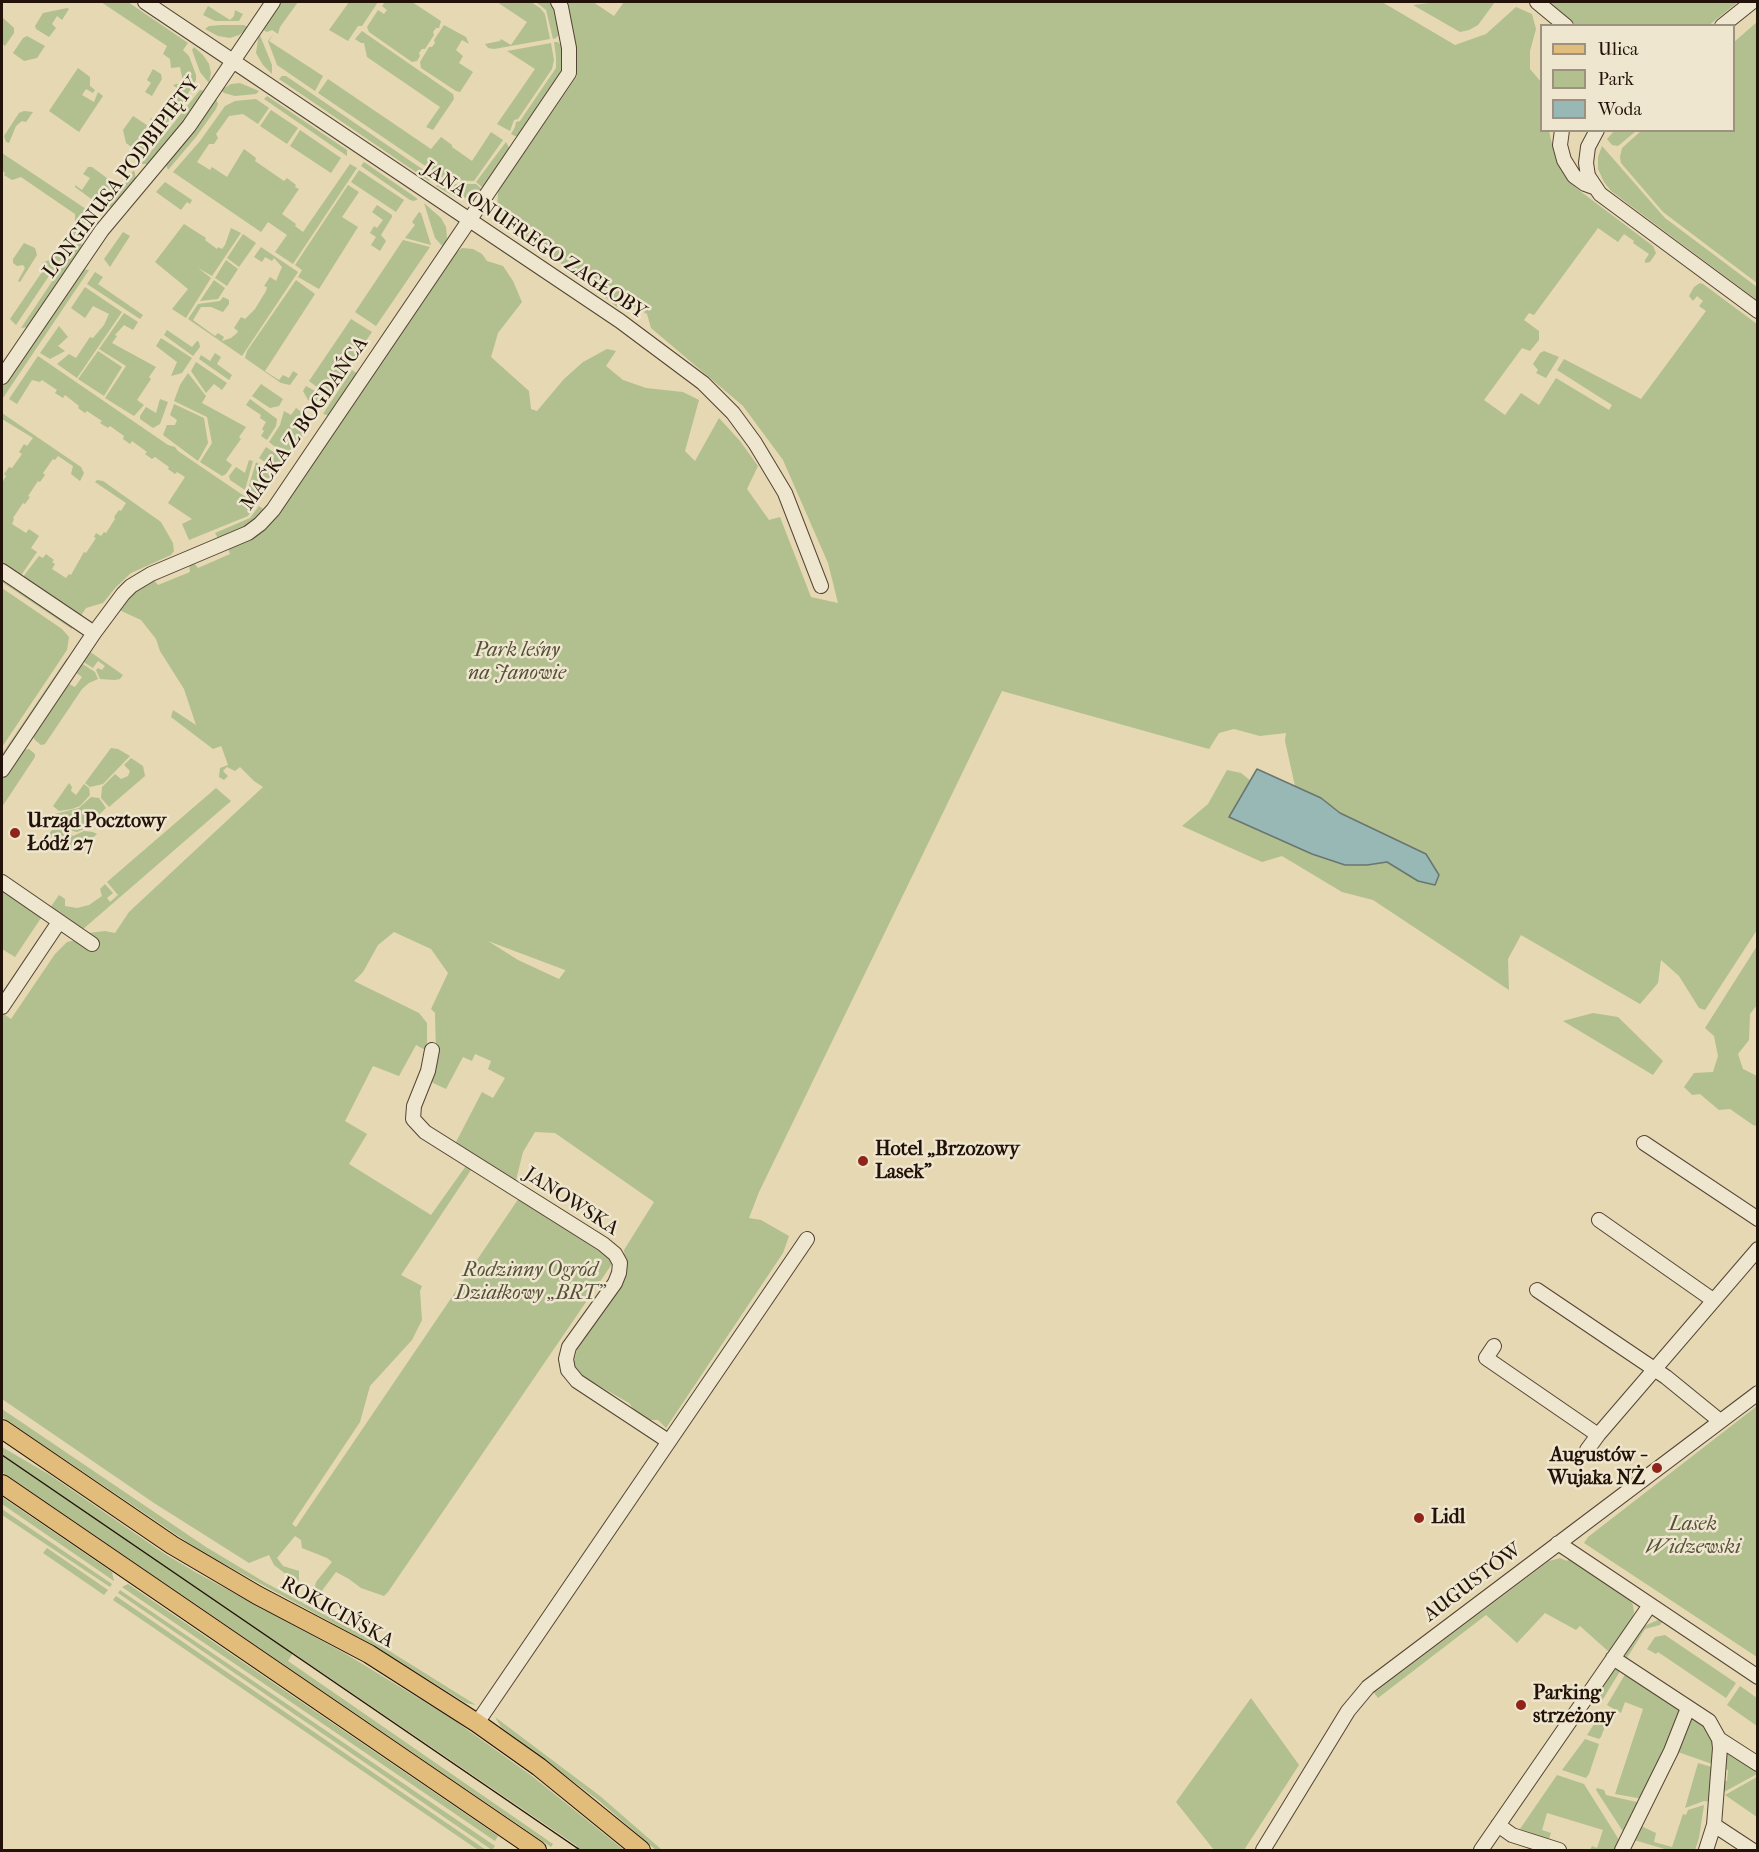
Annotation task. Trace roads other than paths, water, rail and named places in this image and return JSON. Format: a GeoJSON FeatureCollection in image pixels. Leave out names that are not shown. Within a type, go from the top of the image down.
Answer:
{"type":"FeatureCollection","features":[{"type":"Feature","properties":{"kind":"main road","name":"ROKICIŃSKA"},"geometry":{"type":"LineString","coordinates":[[2,1429],[172,1545],[258,1595],[369,1654],[477,1723],[539,1767],[641,1851]]}},
{"type":"Feature","properties":{"kind":"main road"},"geometry":{"type":"LineString","coordinates":[[2,1484],[537,1851]]}},
{"type":"Feature","properties":{"kind":"street","name":"JANA ONUFREGO ZAGŁOBY"},"geometry":{"type":"LineString","coordinates":[[145,2],[620,321],[678,363],[722,401],[755,443],[785,493],[821,586]]}},
{"type":"Feature","properties":{"kind":"street","name":"LONGINUSA PODBIPIĘTY"},"geometry":{"type":"LineString","coordinates":[[2,377],[102,230],[118,208],[189,126],[273,2]]}},
{"type":"Feature","properties":{"kind":"street","name":"MAĆKA Z BOGDAŃCA"},"geometry":{"type":"LineString","coordinates":[[2,770],[93,633],[123,594],[139,580],[248,533],[266,518],[569,73],[569,48],[558,2]]}},
{"type":"Feature","properties":{"kind":"street"},"geometry":{"type":"LineString","coordinates":[[1537,2],[1564,24]]}},
{"type":"Feature","properties":{"kind":"street"},"geometry":{"type":"LineString","coordinates":[[1724,24],[1752,2]]}},
{"type":"Feature","properties":{"kind":"street"},"geometry":{"type":"LineString","coordinates":[[1562,132],[1560,145],[1564,160],[1574,176],[1596,189]]}},
{"type":"Feature","properties":{"kind":"street"},"geometry":{"type":"LineString","coordinates":[[1596,132],[1588,147],[1586,159],[1588,176],[1596,189],[1612,204],[1758,311]]}},
{"type":"Feature","properties":{"kind":"street"},"geometry":{"type":"LineString","coordinates":[[2,571],[93,633]]}},
{"type":"Feature","properties":{"kind":"street"},"geometry":{"type":"LineString","coordinates":[[2,882],[92,944]]}},
{"type":"Feature","properties":{"kind":"street"},"geometry":{"type":"LineString","coordinates":[[2,1007],[59,922]]}},
{"type":"Feature","properties":{"kind":"street","name":"JANOWSKA"},"geometry":{"type":"LineString","coordinates":[[432,1050],[428,1071],[414,1106],[413,1119],[425,1132],[603,1244],[615,1254],[620,1263],[615,1283],[568,1347],[566,1359],[568,1370],[577,1381],[668,1441]]}},
{"type":"Feature","properties":{"kind":"street"},"geometry":{"type":"LineString","coordinates":[[1644,1143],[1758,1219]]}},
{"type":"Feature","properties":{"kind":"street"},"geometry":{"type":"LineString","coordinates":[[1599,1220],[1713,1300]]}},
{"type":"Feature","properties":{"kind":"street"},"geometry":{"type":"LineString","coordinates":[[477,1723],[807,1239]]}},
{"type":"Feature","properties":{"kind":"street"},"geometry":{"type":"LineString","coordinates":[[1587,1450],[1758,1249]]}},
{"type":"Feature","properties":{"kind":"street"},"geometry":{"type":"LineString","coordinates":[[1537,1290],[1666,1377],[1720,1421]]}},
{"type":"Feature","properties":{"kind":"street"},"geometry":{"type":"LineString","coordinates":[[1494,1346],[1486,1358],[1598,1436]]}},
{"type":"Feature","properties":{"kind":"street","name":"AUGUSTÓW"},"geometry":{"type":"LineString","coordinates":[[1263,1851],[1348,1710],[1361,1693],[1758,1393]]}},
{"type":"Feature","properties":{"kind":"street"},"geometry":{"type":"LineString","coordinates":[[1558,1543],[1758,1677]]}},
{"type":"Feature","properties":{"kind":"street"},"geometry":{"type":"LineString","coordinates":[[1481,1851],[1650,1605]]}},
{"type":"Feature","properties":{"kind":"street"},"geometry":{"type":"LineString","coordinates":[[1613,1658],[1709,1721],[1719,1739],[1714,1825],[1706,1851]]}},
{"type":"Feature","properties":{"kind":"street"},"geometry":{"type":"LineString","coordinates":[[1622,1851],[1669,1756],[1688,1708]]}},
{"type":"Feature","properties":{"kind":"street"},"geometry":{"type":"LineString","coordinates":[[1719,1739],[1758,1764]]}},
{"type":"Feature","properties":{"kind":"street"},"geometry":{"type":"LineString","coordinates":[[1498,1825],[1512,1835],[1559,1851]]}},
{"type":"Feature","properties":{"kind":"street"},"geometry":{"type":"LineString","coordinates":[[1714,1825],[1752,1851]]}},
{"type":"Feature","properties":{"kind":"water"},"geometry":{"type":"Polygon","coordinates":[[[1257,769],[1321,798],[1340,813],[1426,854],[1439,875],[1435,885],[1418,881],[1387,862],[1345,865],[1312,854],[1229,817],[1257,769]]]}},
{"type":"Feature","properties":{"kind":"tram line"},"geometry":{"type":"LineString","coordinates":[[2,1455],[580,1850]]}},
{"type":"Feature","properties":{"kind":"place","name":"Urząd Pocztowy Łódź 27"},"geometry":{"type":"Point","coordinates":[15,833]}},
{"type":"Feature","properties":{"kind":"place","name":"Hotel „Brzozowy Lasek”"},"geometry":{"type":"Point","coordinates":[863,1161]}},
{"type":"Feature","properties":{"kind":"place","name":"Augustów - Wujaka NŻ"},"geometry":{"type":"Point","coordinates":[1657,1468]}},
{"type":"Feature","properties":{"kind":"place","name":"Lidl"},"geometry":{"type":"Point","coordinates":[1419,1518]}},
{"type":"Feature","properties":{"kind":"place","name":"Parking strzeżony"},"geometry":{"type":"Point","coordinates":[1521,1705]}},
{"type":"Feature","properties":{"kind":"park label","name":"Park leśny na Janowie"},"geometry":{"type":"Point","coordinates":[517,662]}},
{"type":"Feature","properties":{"kind":"park label","name":"Rodzinny Ogród Działkowy „BRT”"},"geometry":{"type":"Point","coordinates":[530,1282]}},
{"type":"Feature","properties":{"kind":"park label","name":"Lasek Widzewski"},"geometry":{"type":"Point","coordinates":[1693,1536]}}]}
